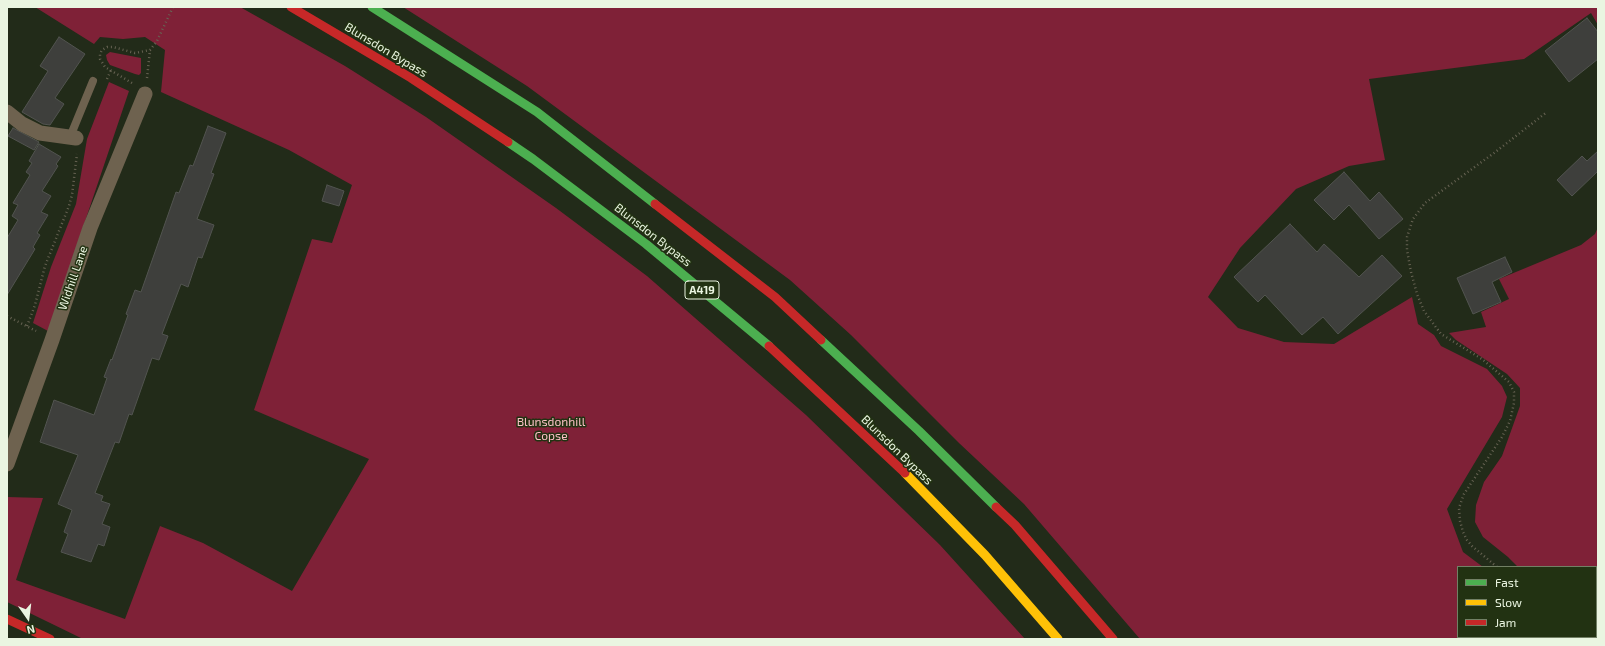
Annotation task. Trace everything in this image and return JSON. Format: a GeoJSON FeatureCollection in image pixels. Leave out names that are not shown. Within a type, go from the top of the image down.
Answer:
{"type":"FeatureCollection","features":[{"type":"Feature","properties":{"kind":"main road","name":"Blunsdon Bypass"},"geometry":{"type":"LineString","coordinates":[[291,7],[411,78],[533,159],[658,254],[756,334],[890,458],[985,555],[1058,639]]}},
{"type":"Feature","properties":{"kind":"main road"},"geometry":{"type":"LineString","coordinates":[[372,7],[537,112],[775,297],[919,431],[1015,525],[1112,639]]}},
{"type":"Feature","properties":{"kind":"main road"},"geometry":{"type":"LineString","coordinates":[[7,619],[50,639]]}},
{"type":"Feature","properties":{"kind":"street","name":"Widhill Lane"},"geometry":{"type":"LineString","coordinates":[[7,464],[52,340],[90,228],[145,94]]}},
{"type":"Feature","properties":{"kind":"street"},"geometry":{"type":"LineString","coordinates":[[7,112],[22,124],[40,133],[74,142]]}},
{"type":"Feature","properties":{"kind":"lane"},"geometry":{"type":"LineString","coordinates":[[74,142],[93,81]]}},
{"type":"Feature","properties":{"kind":"path"},"geometry":{"type":"LineString","coordinates":[[145,94],[150,50],[158,41],[173,7]]}},
{"type":"Feature","properties":{"kind":"path"},"geometry":{"type":"LineString","coordinates":[[145,94],[129,80],[105,67],[100,59],[100,54],[102,50],[113,47],[136,53],[150,50]]}},
{"type":"Feature","properties":{"kind":"path"},"geometry":{"type":"LineString","coordinates":[[106,82],[111,70]]}},
{"type":"Feature","properties":{"kind":"path"},"geometry":{"type":"LineString","coordinates":[[1496,566],[1467,540],[1460,521],[1459,508],[1464,494],[1502,437],[1510,421],[1514,403],[1514,392],[1509,382],[1482,359],[1441,334],[1424,311],[1417,294],[1407,250],[1408,237],[1413,219],[1425,203],[1547,112]]}},
{"type":"Feature","properties":{"kind":"path"},"geometry":{"type":"LineString","coordinates":[[27,326],[35,305],[45,266],[70,206],[72,195],[74,142]]}},
{"type":"Feature","properties":{"kind":"path"},"geometry":{"type":"LineString","coordinates":[[7,316],[52,340]]}},
{"type":"Feature","properties":{"kind":"green space","name":"Blunsdonhill Copse"},"geometry":{"type":"Polygon","coordinates":[[[35,7],[240,7],[345,66],[426,117],[556,208],[647,276],[806,415],[940,545],[1025,639],[83,639],[7,602],[7,497],[43,498],[16,580],[125,619],[160,526],[203,543],[292,591],[369,459],[254,410],[312,239],[332,243],[352,185],[289,150],[161,92],[165,50],[145,37],[123,39],[100,37],[94,44],[35,7]]]}},
{"type":"Feature","properties":{"kind":"green space"},"geometry":{"type":"Polygon","coordinates":[[[403,7],[1598,7],[1598,25],[1591,13],[1524,59],[1369,79],[1385,160],[1349,166],[1296,189],[1240,248],[1208,297],[1238,328],[1284,342],[1334,344],[1412,297],[1418,324],[1434,335],[1441,346],[1487,369],[1502,386],[1507,397],[1502,417],[1447,509],[1463,552],[1482,566],[1457,566],[1457,638],[1501,639],[1140,639],[1024,504],[959,443],[851,335],[790,280],[527,86],[403,7]]]}},
{"type":"Feature","properties":{"kind":"green space"},"geometry":{"type":"Polygon","coordinates":[[[110,52],[141,58],[141,73],[139,75],[135,74],[110,65],[106,55],[110,52]]]}},
{"type":"Feature","properties":{"kind":"green space"},"geometry":{"type":"Polygon","coordinates":[[[109,82],[129,91],[48,331],[33,323],[51,267],[76,204],[87,139],[109,82]]]}},
{"type":"Feature","properties":{"kind":"green space"},"geometry":{"type":"Polygon","coordinates":[[[1598,227],[1598,639],[1528,639],[1597,638],[1597,566],[1517,566],[1483,537],[1475,522],[1476,505],[1484,482],[1502,456],[1520,406],[1520,388],[1507,374],[1456,340],[1449,333],[1486,327],[1481,312],[1509,299],[1499,279],[1581,245],[1595,234],[1598,227]]]}},
{"type":"Feature","properties":{"kind":"building"},"geometry":{"type":"Polygon","coordinates":[[[1587,18],[1598,32],[1598,59],[1569,82],[1545,51],[1587,18]]]}},
{"type":"Feature","properties":{"kind":"building"},"geometry":{"type":"Polygon","coordinates":[[[59,37],[85,54],[55,98],[64,104],[50,125],[43,124],[22,112],[48,71],[40,66],[59,37]]]}},
{"type":"Feature","properties":{"kind":"building"},"geometry":{"type":"Polygon","coordinates":[[[208,126],[226,133],[211,173],[214,174],[197,219],[214,225],[202,258],[198,257],[188,287],[181,284],[162,334],[168,336],[159,360],[152,358],[132,415],[129,414],[119,443],[115,442],[95,493],[103,496],[101,501],[110,504],[102,524],[110,527],[104,546],[98,544],[91,562],[61,552],[68,534],[64,532],[72,510],[58,504],[78,455],[40,442],[54,400],[94,415],[107,378],[104,377],[111,359],[112,360],[135,290],[141,292],[176,192],[179,193],[190,165],[193,166],[208,126]]]}},
{"type":"Feature","properties":{"kind":"building"},"geometry":{"type":"Polygon","coordinates":[[[13,128],[39,142],[34,150],[8,136],[13,128]]]}},
{"type":"Feature","properties":{"kind":"building"},"geometry":{"type":"Polygon","coordinates":[[[39,144],[61,157],[56,164],[58,166],[42,191],[51,196],[41,212],[48,215],[37,233],[40,235],[33,247],[35,249],[7,295],[7,238],[18,220],[12,216],[18,205],[13,203],[30,175],[26,172],[32,163],[29,161],[39,144]]]}},
{"type":"Feature","properties":{"kind":"building"},"geometry":{"type":"Polygon","coordinates":[[[1598,151],[1598,171],[1572,196],[1557,180],[1582,156],[1587,161],[1598,151]]]}},
{"type":"Feature","properties":{"kind":"building"},"geometry":{"type":"Polygon","coordinates":[[[1344,172],[1370,201],[1379,192],[1403,219],[1379,239],[1349,205],[1334,220],[1314,200],[1344,172]]]}},
{"type":"Feature","properties":{"kind":"building"},"geometry":{"type":"Polygon","coordinates":[[[327,185],[344,191],[339,206],[322,201],[327,185]]]}},
{"type":"Feature","properties":{"kind":"building"},"geometry":{"type":"Polygon","coordinates":[[[1290,224],[1317,252],[1324,244],[1359,277],[1382,255],[1402,276],[1338,334],[1323,317],[1302,335],[1265,295],[1258,302],[1234,277],[1290,224]]]}},
{"type":"Feature","properties":{"kind":"building"},"geometry":{"type":"Polygon","coordinates":[[[1505,257],[1512,272],[1492,282],[1501,302],[1473,314],[1457,278],[1505,257]]]}},
{"type":"Feature","properties":{"kind":"traffic: fast"},"geometry":{"type":"LineString","coordinates":[[372,7],[537,112],[655,204]]}},
{"type":"Feature","properties":{"kind":"traffic: fast"},"geometry":{"type":"LineString","coordinates":[[508,142],[646,244],[769,346]]}},
{"type":"Feature","properties":{"kind":"traffic: fast"},"geometry":{"type":"LineString","coordinates":[[821,340],[919,431],[996,507]]}},
{"type":"Feature","properties":{"kind":"traffic: slow"},"geometry":{"type":"LineString","coordinates":[[905,473],[985,555],[1058,639]]}},
{"type":"Feature","properties":{"kind":"traffic: jam"},"geometry":{"type":"LineString","coordinates":[[291,7],[411,78],[508,142]]}},
{"type":"Feature","properties":{"kind":"traffic: jam"},"geometry":{"type":"LineString","coordinates":[[655,204],[775,297],[821,340]]}},
{"type":"Feature","properties":{"kind":"traffic: jam"},"geometry":{"type":"LineString","coordinates":[[769,346],[905,473]]}},
{"type":"Feature","properties":{"kind":"traffic: jam"},"geometry":{"type":"LineString","coordinates":[[996,507],[1015,525],[1113,639]]}},
{"type":"Feature","properties":{"kind":"traffic: jam"},"geometry":{"type":"LineString","coordinates":[[7,619],[50,639]]}}]}
